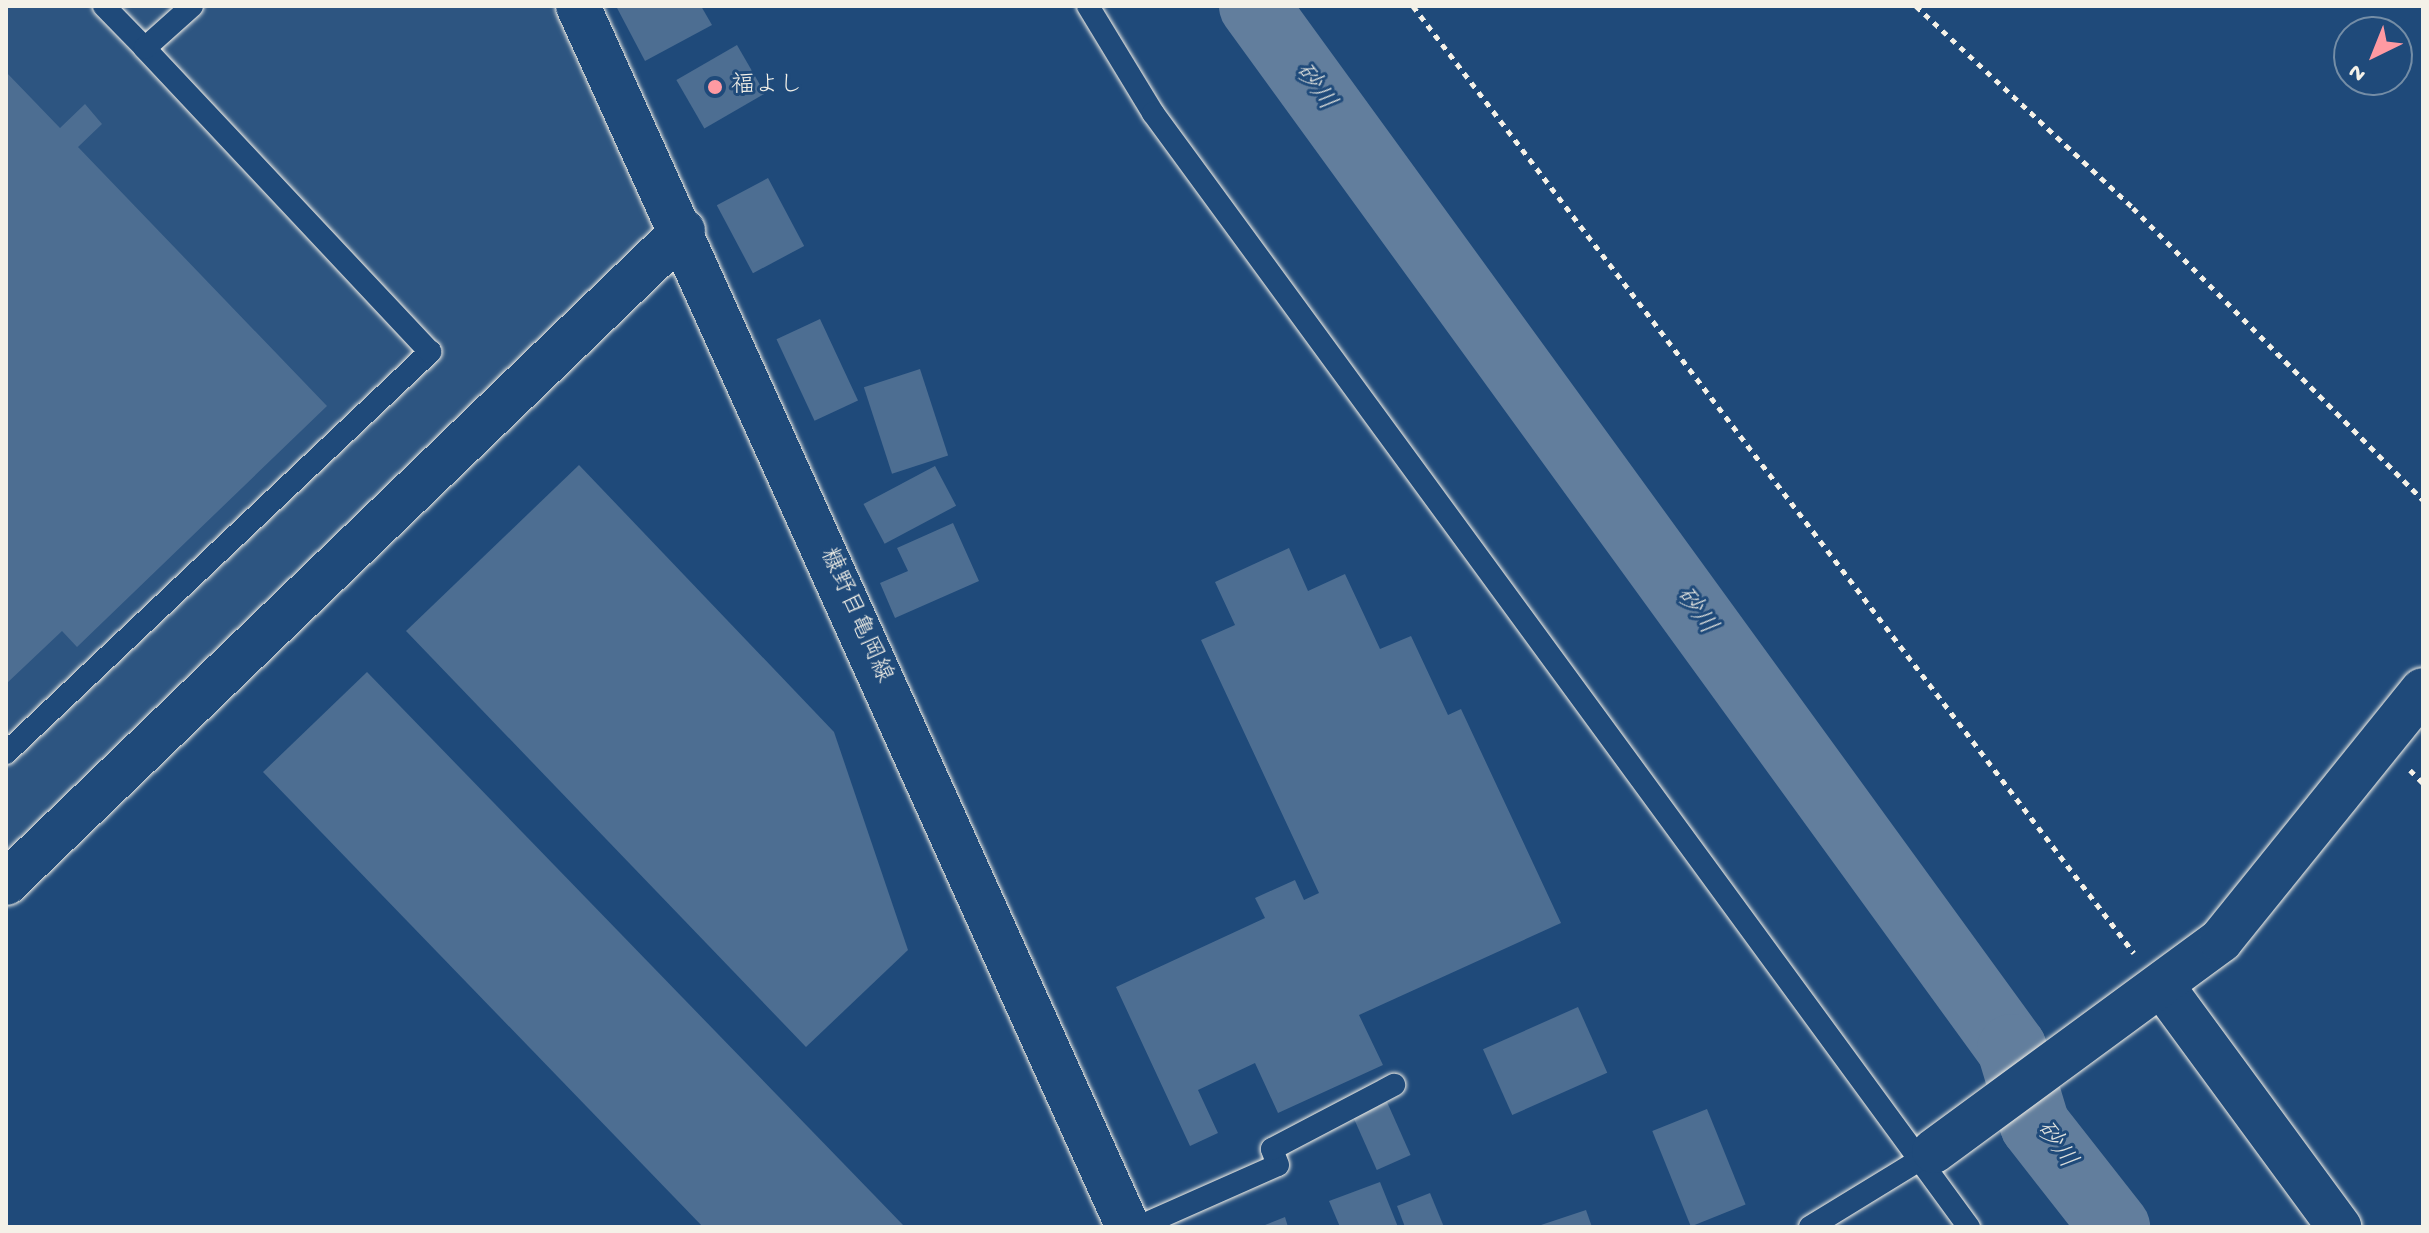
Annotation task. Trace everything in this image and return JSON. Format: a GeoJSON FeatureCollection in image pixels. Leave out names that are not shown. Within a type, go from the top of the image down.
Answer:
{"type":"FeatureCollection","features":[{"type":"Feature","properties":{"kind":"street","name":"糠野目亀岡線"},"geometry":{"type":"LineString","coordinates":[[578,6],[683,231],[1128,1227]]}},
{"type":"Feature","properties":{"kind":"street"},"geometry":{"type":"LineString","coordinates":[[6,883],[683,231]]}},
{"type":"Feature","properties":{"kind":"street"},"geometry":{"type":"LineString","coordinates":[[1926,1156],[2155,993],[2254,908],[2423,690]]}},
{"type":"Feature","properties":{"kind":"street"},"geometry":{"type":"LineString","coordinates":[[2155,993],[2339,1227]]}},
{"type":"Feature","properties":{"kind":"lane"},"geometry":{"type":"LineString","coordinates":[[6,753],[430,352],[104,6]]}},
{"type":"Feature","properties":{"kind":"lane"},"geometry":{"type":"LineString","coordinates":[[145,48],[192,6]]}},
{"type":"Feature","properties":{"kind":"lane"},"geometry":{"type":"LineString","coordinates":[[1088,6],[1153,113],[1926,1156],[1969,1227]]}},
{"type":"Feature","properties":{"kind":"lane"},"geometry":{"type":"LineString","coordinates":[[1138,1227],[1278,1165],[1272,1149],[1394,1085]]}},
{"type":"Feature","properties":{"kind":"lane"},"geometry":{"type":"LineString","coordinates":[[1810,1227],[1926,1156]]}},
{"type":"Feature","properties":{"kind":"path"},"geometry":{"type":"LineString","coordinates":[[1413,6],[1783,487],[1928,690],[2155,993]]}},
{"type":"Feature","properties":{"kind":"path"},"geometry":{"type":"LineString","coordinates":[[1916,6],[2133,208],[2423,500]]}},
{"type":"Feature","properties":{"kind":"shaded area"},"geometry":{"type":"Polygon","coordinates":[[[6,6],[578,6],[683,231],[6,883],[6,6]]]}},
{"type":"Feature","properties":{"kind":"building"},"geometry":{"type":"Polygon","coordinates":[[[616,6],[701,6],[712,25],[645,61],[616,6]]]}},
{"type":"Feature","properties":{"kind":"building"},"geometry":{"type":"Polygon","coordinates":[[[737,45],[765,93],[704,128],[676,80],[737,45]]]}},
{"type":"Feature","properties":{"kind":"building"},"geometry":{"type":"Polygon","coordinates":[[[6,72],[60,128],[85,104],[102,124],[78,147],[327,406],[77,647],[62,631],[6,684],[6,72]]]}},
{"type":"Feature","properties":{"kind":"building"},"geometry":{"type":"Polygon","coordinates":[[[768,178],[804,246],[753,273],[717,205],[768,178]]]}},
{"type":"Feature","properties":{"kind":"building"},"geometry":{"type":"Polygon","coordinates":[[[820,319],[858,401],[815,421],[776,339],[820,319]]]}},
{"type":"Feature","properties":{"kind":"building"},"geometry":{"type":"Polygon","coordinates":[[[920,369],[948,456],[892,474],[864,387],[920,369]]]}},
{"type":"Feature","properties":{"kind":"building"},"geometry":{"type":"Polygon","coordinates":[[[579,465],[834,732],[908,950],[806,1047],[406,631],[579,465]]]}},
{"type":"Feature","properties":{"kind":"building"},"geometry":{"type":"Polygon","coordinates":[[[935,466],[956,506],[885,544],[863,504],[935,466]]]}},
{"type":"Feature","properties":{"kind":"building"},"geometry":{"type":"Polygon","coordinates":[[[953,523],[979,581],[895,618],[880,583],[908,571],[897,548],[953,523]]]}},
{"type":"Feature","properties":{"kind":"building"},"geometry":{"type":"Polygon","coordinates":[[[1289,548],[1308,591],[1345,574],[1380,649],[1411,636],[1448,715],[1461,709],[1561,923],[1359,1015],[1383,1065],[1278,1113],[1255,1063],[1198,1090],[1218,1133],[1190,1146],[1116,987],[1265,918],[1255,898],[1295,880],[1304,900],[1319,893],[1201,640],[1235,625],[1215,582],[1289,548]]]}},
{"type":"Feature","properties":{"kind":"building"},"geometry":{"type":"Polygon","coordinates":[[[367,672],[905,1227],[703,1227],[263,772],[367,672]]]}},
{"type":"Feature","properties":{"kind":"building"},"geometry":{"type":"Polygon","coordinates":[[[1578,1007],[1607,1073],[1512,1115],[1483,1049],[1578,1007]]]}},
{"type":"Feature","properties":{"kind":"building"},"geometry":{"type":"Polygon","coordinates":[[[1387,1102],[1411,1155],[1377,1170],[1353,1117],[1387,1102]]]}},
{"type":"Feature","properties":{"kind":"building"},"geometry":{"type":"Polygon","coordinates":[[[1707,1109],[1746,1204],[1691,1227],[1652,1131],[1707,1109]]]}},
{"type":"Feature","properties":{"kind":"building"},"geometry":{"type":"Polygon","coordinates":[[[1380,1182],[1398,1227],[1340,1227],[1329,1201],[1380,1182]]]}},
{"type":"Feature","properties":{"kind":"building"},"geometry":{"type":"Polygon","coordinates":[[[1430,1193],[1444,1227],[1405,1227],[1397,1206],[1430,1193]]]}},
{"type":"Feature","properties":{"kind":"building"},"geometry":{"type":"Polygon","coordinates":[[[1586,1210],[1592,1227],[1538,1227],[1538,1226],[1586,1210]]]}},
{"type":"Feature","properties":{"kind":"building"},"geometry":{"type":"Polygon","coordinates":[[[1285,1217],[1288,1227],[1260,1227],[1285,1217]]]}},
{"type":"Feature","properties":{"kind":"waterway","name":"砂川"},"geometry":{"type":"LineString","coordinates":[[1254,6],[2012,1049],[2035,1125],[2115,1227]]}},
{"type":"Feature","properties":{"kind":"place","name":"福よし"},"geometry":{"type":"Point","coordinates":[715,87]}}]}
